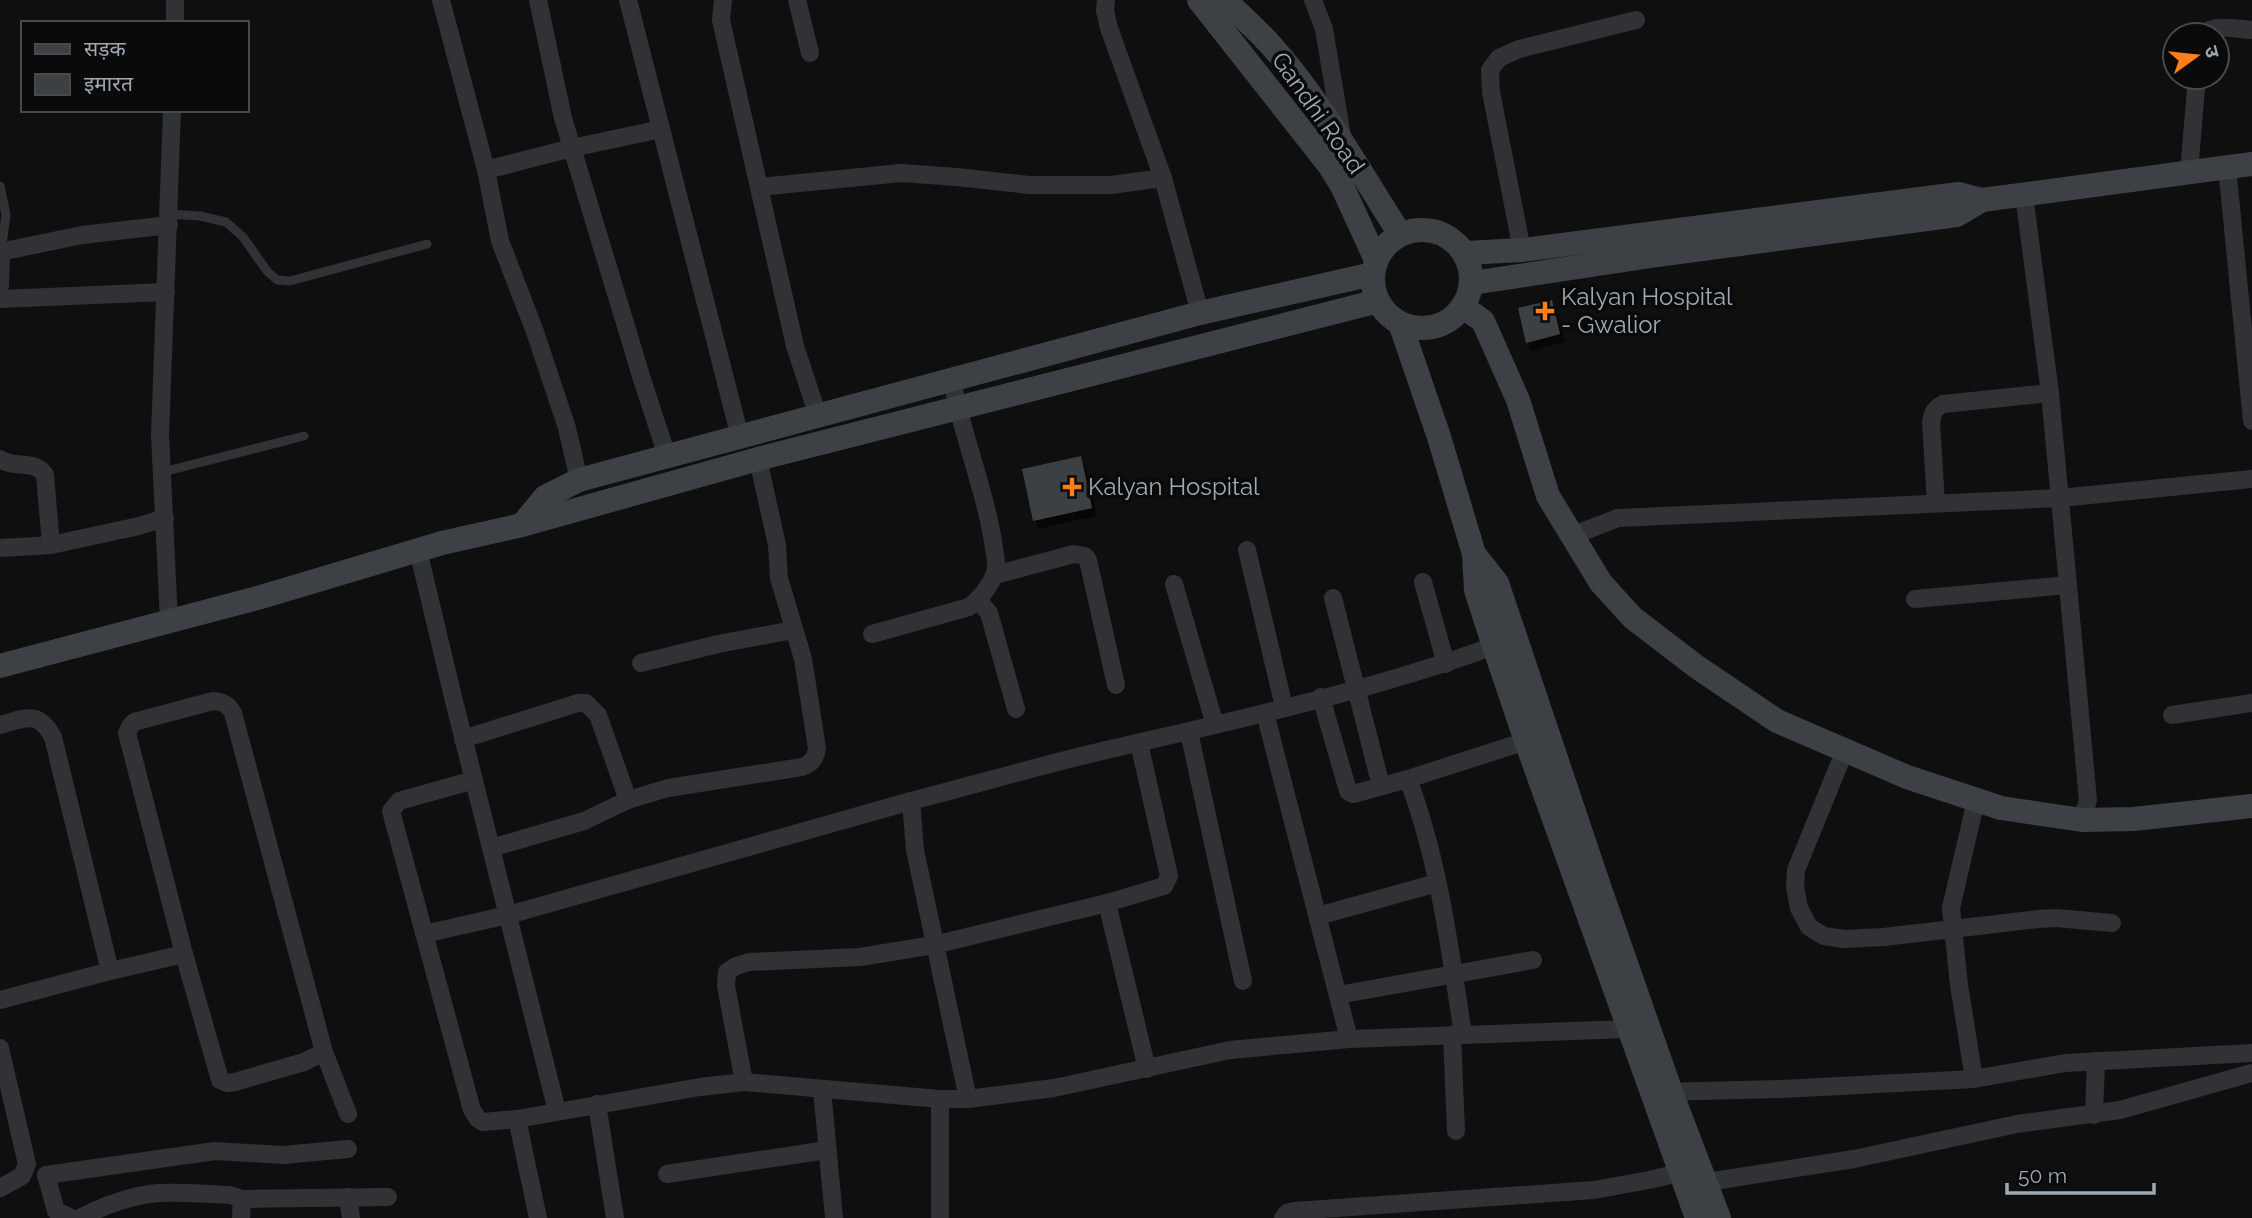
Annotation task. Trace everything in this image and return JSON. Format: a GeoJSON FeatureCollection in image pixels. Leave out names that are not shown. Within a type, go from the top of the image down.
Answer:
{"type":"FeatureCollection","features":[{"type":"Feature","properties":{"kind":"main road"},"geometry":{"type":"LineString","coordinates":[[522,526],[545,497],[579,480],[1374,267],[1390,241],[1400,234],[1414,230],[1429,229],[1443,233],[1465,253],[1471,268],[1472,284],[1463,307],[1454,317],[1441,325],[1413,328],[1387,314],[1378,301],[1374,288],[1374,267],[1342,186],[1336,156],[1199,0]]}},
{"type":"Feature","properties":{"kind":"main road","name":"Gandhi Road"},"geometry":{"type":"LineString","coordinates":[[1225,0],[1268,42],[1315,104],[1336,156],[1400,234]]}},
{"type":"Feature","properties":{"kind":"main road"},"geometry":{"type":"LineString","coordinates":[[1465,253],[1522,250],[1959,194],[1982,200],[2252,164]]}},
{"type":"Feature","properties":{"kind":"main road"},"geometry":{"type":"LineString","coordinates":[[1472,284],[1651,256],[1957,215],[1982,200]]}},
{"type":"Feature","properties":{"kind":"main road"},"geometry":{"type":"LineString","coordinates":[[0,666],[418,550],[522,526],[758,459],[1378,301]]}},
{"type":"Feature","properties":{"kind":"main road"},"geometry":{"type":"LineString","coordinates":[[1463,307],[1483,321],[1518,400],[1548,496],[1601,583],[1633,618],[1697,667],[1777,720],[1907,777],[2001,808],[2082,820],[2134,819],[2252,806]]}},
{"type":"Feature","properties":{"kind":"main road"},"geometry":{"type":"LineString","coordinates":[[1400,323],[1439,437],[1474,554],[1476,590],[1525,741],[1629,1029],[1662,1092],[1697,1174],[1720,1218]]}},
{"type":"Feature","properties":{"kind":"main road"},"geometry":{"type":"LineString","coordinates":[[1474,554],[1497,583],[1603,899],[1662,1092]]}},
{"type":"Feature","properties":{"kind":"main road"},"geometry":{"type":"LineString","coordinates":[[1697,1174],[1697,1218]]}},
{"type":"Feature","properties":{"kind":"street"},"geometry":{"type":"LineString","coordinates":[[175,0],[175,21]]}},
{"type":"Feature","properties":{"kind":"street"},"geometry":{"type":"LineString","coordinates":[[441,0],[486,170],[499,241],[530,318],[567,428],[579,480]]}},
{"type":"Feature","properties":{"kind":"street"},"geometry":{"type":"LineString","coordinates":[[538,0],[563,118],[640,376],[667,456]]}},
{"type":"Feature","properties":{"kind":"street"},"geometry":{"type":"LineString","coordinates":[[628,0],[740,437]]}},
{"type":"Feature","properties":{"kind":"street"},"geometry":{"type":"LineString","coordinates":[[723,0],[721,20],[795,346],[818,416]]}},
{"type":"Feature","properties":{"kind":"street"},"geometry":{"type":"LineString","coordinates":[[797,0],[810,53]]}},
{"type":"Feature","properties":{"kind":"street"},"geometry":{"type":"LineString","coordinates":[[1106,0],[1105,11],[1109,28],[1163,178],[1200,313]]}},
{"type":"Feature","properties":{"kind":"street"},"geometry":{"type":"LineString","coordinates":[[1313,0],[1324,29],[1336,156]]}},
{"type":"Feature","properties":{"kind":"street"},"geometry":{"type":"LineString","coordinates":[[1522,250],[1491,92],[1490,70],[1499,58],[1519,49],[1636,20]]}},
{"type":"Feature","properties":{"kind":"street"},"geometry":{"type":"LineString","coordinates":[[2231,29],[2252,30]]}},
{"type":"Feature","properties":{"kind":"street"},"geometry":{"type":"LineString","coordinates":[[2189,172],[2196,91]]}},
{"type":"Feature","properties":{"kind":"street"},"geometry":{"type":"LineString","coordinates":[[169,621],[160,435],[172,112]]}},
{"type":"Feature","properties":{"kind":"street"},"geometry":{"type":"LineString","coordinates":[[486,170],[572,148],[661,130]]}},
{"type":"Feature","properties":{"kind":"street"},"geometry":{"type":"LineString","coordinates":[[2227,167],[2252,421]]}},
{"type":"Feature","properties":{"kind":"street"},"geometry":{"type":"LineString","coordinates":[[760,187],[901,173],[1029,185],[1111,185],[1163,178]]}},
{"type":"Feature","properties":{"kind":"street"},"geometry":{"type":"LineString","coordinates":[[2024,195],[2050,393],[2060,498],[2088,800],[2082,820]]}},
{"type":"Feature","properties":{"kind":"street"},"geometry":{"type":"LineString","coordinates":[[0,286],[1,252],[169,220]]}},
{"type":"Feature","properties":{"kind":"street"},"geometry":{"type":"LineString","coordinates":[[0,299],[166,292]]}},
{"type":"Feature","properties":{"kind":"street"},"geometry":{"type":"LineString","coordinates":[[872,634],[969,607],[978,600],[995,575],[989,515],[957,408],[952,380]]}},
{"type":"Feature","properties":{"kind":"street"},"geometry":{"type":"LineString","coordinates":[[1936,503],[1931,422],[1933,411],[1937,407],[1943,404],[2050,393]]}},
{"type":"Feature","properties":{"kind":"street"},"geometry":{"type":"LineString","coordinates":[[0,459],[12,465],[36,466],[46,475],[51,545]]}},
{"type":"Feature","properties":{"kind":"street"},"geometry":{"type":"LineString","coordinates":[[491,848],[584,821],[628,800],[668,788],[802,767],[815,758],[817,748],[803,659],[779,578],[777,545],[758,459]]}},
{"type":"Feature","properties":{"kind":"street"},"geometry":{"type":"LineString","coordinates":[[1571,536],[1618,518],[2060,498],[2252,479]]}},
{"type":"Feature","properties":{"kind":"street"},"geometry":{"type":"LineString","coordinates":[[0,548],[51,545],[165,518]]}},
{"type":"Feature","properties":{"kind":"street"},"geometry":{"type":"LineString","coordinates":[[418,550],[557,1111]]}},
{"type":"Feature","properties":{"kind":"street"},"geometry":{"type":"LineString","coordinates":[[1247,550],[1284,708]]}},
{"type":"Feature","properties":{"kind":"street"},"geometry":{"type":"LineString","coordinates":[[995,575],[1074,554],[1085,556],[1116,685]]}},
{"type":"Feature","properties":{"kind":"street"},"geometry":{"type":"LineString","coordinates":[[1423,582],[1446,663]]}},
{"type":"Feature","properties":{"kind":"street"},"geometry":{"type":"LineString","coordinates":[[1174,584],[1215,725]]}},
{"type":"Feature","properties":{"kind":"street"},"geometry":{"type":"LineString","coordinates":[[1914,599],[2068,585]]}},
{"type":"Feature","properties":{"kind":"street"},"geometry":{"type":"LineString","coordinates":[[1332,598],[1381,786]]}},
{"type":"Feature","properties":{"kind":"street"},"geometry":{"type":"LineString","coordinates":[[978,600],[989,613],[1016,709]]}},
{"type":"Feature","properties":{"kind":"street"},"geometry":{"type":"LineString","coordinates":[[640,663],[718,644],[793,630]]}},
{"type":"Feature","properties":{"kind":"street"},"geometry":{"type":"LineString","coordinates":[[424,934],[508,915],[911,801],[1284,708],[1446,663],[1494,646]]}},
{"type":"Feature","properties":{"kind":"street"},"geometry":{"type":"LineString","coordinates":[[1321,697],[1348,791],[1353,794],[1525,741]]}},
{"type":"Feature","properties":{"kind":"street"},"geometry":{"type":"LineString","coordinates":[[324,1052],[304,1062],[235,1083],[220,1080],[184,954],[127,733],[134,722],[214,701],[229,706],[233,713],[324,1052],[348,1114]]}},
{"type":"Feature","properties":{"kind":"street"},"geometry":{"type":"LineString","coordinates":[[463,739],[586,703],[598,715],[628,800]]}},
{"type":"Feature","properties":{"kind":"street"},"geometry":{"type":"LineString","coordinates":[[2172,715],[2252,703]]}},
{"type":"Feature","properties":{"kind":"street"},"geometry":{"type":"LineString","coordinates":[[1265,713],[1349,1039]]}},
{"type":"Feature","properties":{"kind":"street"},"geometry":{"type":"LineString","coordinates":[[0,726],[26,718],[39,719],[53,737],[110,971]]}},
{"type":"Feature","properties":{"kind":"street"},"geometry":{"type":"LineString","coordinates":[[1189,732],[1244,981]]}},
{"type":"Feature","properties":{"kind":"street"},"geometry":{"type":"LineString","coordinates":[[744,1082],[726,986],[727,972],[736,966],[750,962],[860,957],[934,945],[1107,903],[1164,886],[1169,876],[1139,743]]}},
{"type":"Feature","properties":{"kind":"street"},"geometry":{"type":"LineString","coordinates":[[1845,750],[1796,870],[1795,887],[1799,908],[1809,927],[1824,936],[1844,939],[2047,919],[2112,923]]}},
{"type":"Feature","properties":{"kind":"street"},"geometry":{"type":"LineString","coordinates":[[1408,779],[1437,883],[1452,973],[1457,1035],[1456,1131]]}},
{"type":"Feature","properties":{"kind":"street"},"geometry":{"type":"LineString","coordinates":[[474,780],[399,801],[391,811],[475,1116],[482,1122],[517,1119],[700,1087],[744,1082],[940,1099],[968,1099],[1054,1088],[1230,1050],[1349,1039],[1629,1029]]}},
{"type":"Feature","properties":{"kind":"street"},"geometry":{"type":"LineString","coordinates":[[1974,1079],[1951,928],[1951,908],[1976,800]]}},
{"type":"Feature","properties":{"kind":"street"},"geometry":{"type":"LineString","coordinates":[[911,801],[915,850],[968,1099]]}},
{"type":"Feature","properties":{"kind":"street"},"geometry":{"type":"LineString","coordinates":[[1318,916],[1437,883]]}},
{"type":"Feature","properties":{"kind":"street"},"geometry":{"type":"LineString","coordinates":[[1107,903],[1147,1069]]}},
{"type":"Feature","properties":{"kind":"street"},"geometry":{"type":"LineString","coordinates":[[1,995],[184,954]]}},
{"type":"Feature","properties":{"kind":"street"},"geometry":{"type":"LineString","coordinates":[[1338,995],[1534,960]]}},
{"type":"Feature","properties":{"kind":"street"},"geometry":{"type":"LineString","coordinates":[[0,1048],[27,1164],[22,1176],[0,1188]]}},
{"type":"Feature","properties":{"kind":"street"},"geometry":{"type":"LineString","coordinates":[[1662,1092],[1974,1079],[2065,1063],[2252,1053]]}},
{"type":"Feature","properties":{"kind":"street"},"geometry":{"type":"LineString","coordinates":[[2094,1115],[2096,1061]]}},
{"type":"Feature","properties":{"kind":"street"},"geometry":{"type":"LineString","coordinates":[[1283,1218],[1294,1211],[1594,1190],[1697,1174],[1854,1159],[2039,1120],[2094,1115],[2144,1105],[2252,1073]]}},
{"type":"Feature","properties":{"kind":"street"},"geometry":{"type":"LineString","coordinates":[[822,1090],[834,1218]]}},
{"type":"Feature","properties":{"kind":"street"},"geometry":{"type":"LineString","coordinates":[[940,1099],[940,1218]]}},
{"type":"Feature","properties":{"kind":"street"},"geometry":{"type":"LineString","coordinates":[[597,1104],[615,1218]]}},
{"type":"Feature","properties":{"kind":"street"},"geometry":{"type":"LineString","coordinates":[[517,1119],[538,1218]]}},
{"type":"Feature","properties":{"kind":"street"},"geometry":{"type":"LineString","coordinates":[[71,1218],[56,1211],[46,1175],[215,1151],[283,1155],[348,1149]]}},
{"type":"Feature","properties":{"kind":"street"},"geometry":{"type":"LineString","coordinates":[[667,1174],[827,1150]]}},
{"type":"Feature","properties":{"kind":"street"},"geometry":{"type":"LineString","coordinates":[[80,1218],[130,1199],[157,1193],[230,1195],[242,1199],[388,1197]]}},
{"type":"Feature","properties":{"kind":"street"},"geometry":{"type":"LineString","coordinates":[[348,1197],[351,1218]]}},
{"type":"Feature","properties":{"kind":"street"},"geometry":{"type":"LineString","coordinates":[[241,1218],[242,1199]]}},
{"type":"Feature","properties":{"kind":"lane"},"geometry":{"type":"LineString","coordinates":[[0,186],[6,215],[1,252]]}},
{"type":"Feature","properties":{"kind":"lane"},"geometry":{"type":"LineString","coordinates":[[169,220],[200,216],[226,222],[243,237],[267,271],[278,280],[290,281],[427,244]]}},
{"type":"Feature","properties":{"kind":"lane"},"geometry":{"type":"LineString","coordinates":[[163,472],[304,436]]}},
{"type":"Feature","properties":{"kind":"building"},"geometry":{"type":"Polygon","coordinates":[[[1552,300],[1560,334],[1526,343],[1518,308],[1552,300]]]}},
{"type":"Feature","properties":{"kind":"building"},"geometry":{"type":"Polygon","coordinates":[[[1081,456],[1092,508],[1033,521],[1022,469],[1081,456]]]}},
{"type":"Feature","properties":{"kind":"place","name":"Kalyan Hospital - Gwalior"},"geometry":{"type":"Point","coordinates":[1545,311]}},
{"type":"Feature","properties":{"kind":"place","name":"Kalyan Hospital"},"geometry":{"type":"Point","coordinates":[1072,487]}}]}
